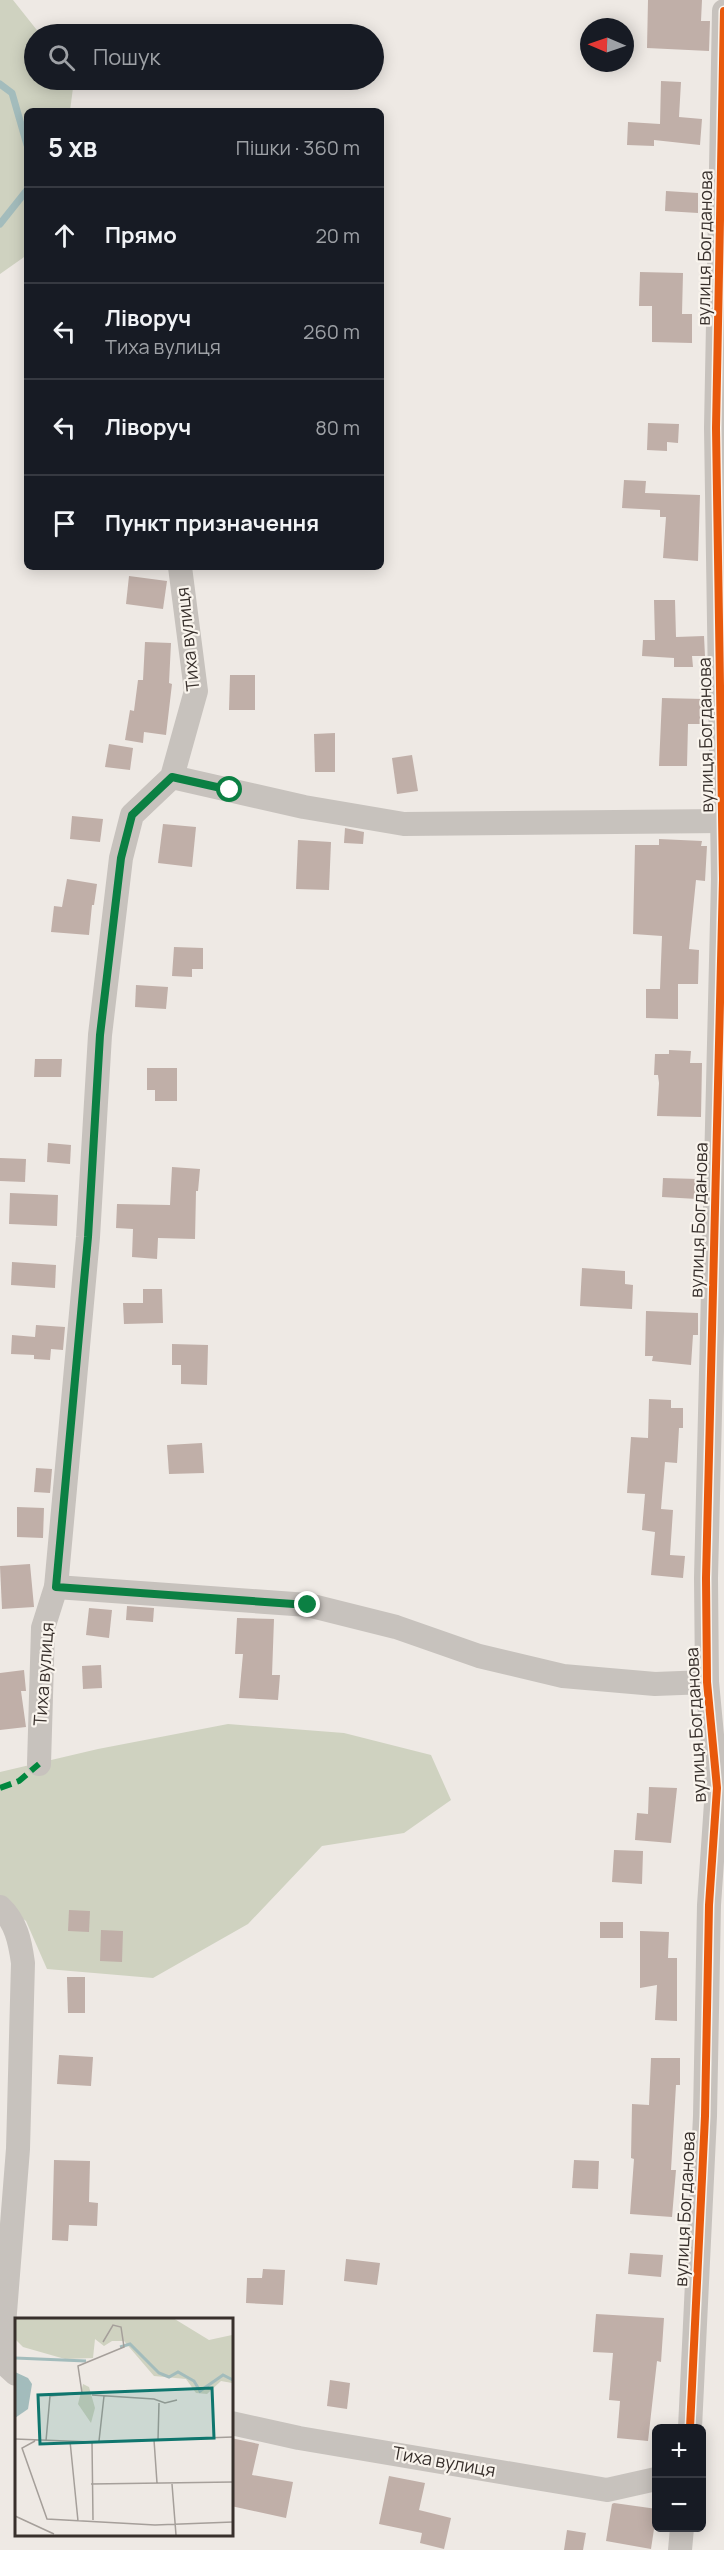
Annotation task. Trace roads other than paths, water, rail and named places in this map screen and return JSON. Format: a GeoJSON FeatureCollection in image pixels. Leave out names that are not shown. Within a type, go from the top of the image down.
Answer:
{"type":"FeatureCollection","features":[{"type":"Feature","properties":{"kind":"street","name":"вулиця Богданова"},"geometry":{"type":"LineString","coordinates":[[690,2424],[714,2116],[709,1905],[721,1789],[707,1682],[708,1440],[723,879],[716,428],[724,11]]}},
{"type":"Feature","properties":{"kind":"street","name":"Тиха вулиця"},"geometry":{"type":"LineString","coordinates":[[39,1764],[43,1628],[56,1587],[88,1237],[100,1035],[121,858],[132,815],[172,777],[196,691],[180,570]]}},
{"type":"Feature","properties":{"kind":"street"},"geometry":{"type":"LineString","coordinates":[[172,777],[304,807],[404,824],[723,821]]}},
{"type":"Feature","properties":{"kind":"street"},"geometry":{"type":"LineString","coordinates":[[56,1587],[308,1605],[396,1627],[479,1656],[562,1676],[655,1684],[707,1682]]}},
{"type":"Feature","properties":{"kind":"street"},"geometry":{"type":"LineString","coordinates":[[0,1907],[13,1923],[20,1941],[22,1963],[18,2149],[2,2350],[6,2365],[15,2373]]}},
{"type":"Feature","properties":{"kind":"street","name":"Тиха вулиця"},"geometry":{"type":"LineString","coordinates":[[232,2423],[299,2438],[607,2490],[652,2480]]}},
{"type":"Feature","properties":{"kind":"street"},"geometry":{"type":"LineString","coordinates":[[680,2550],[682,2532]]}},
{"type":"Feature","properties":{"kind":"waterway"},"geometry":{"type":"LineString","coordinates":[[0,84],[12,93],[24,135]]}},
{"type":"Feature","properties":{"kind":"waterway"},"geometry":{"type":"LineString","coordinates":[[0,224],[24,194]]}}]}
